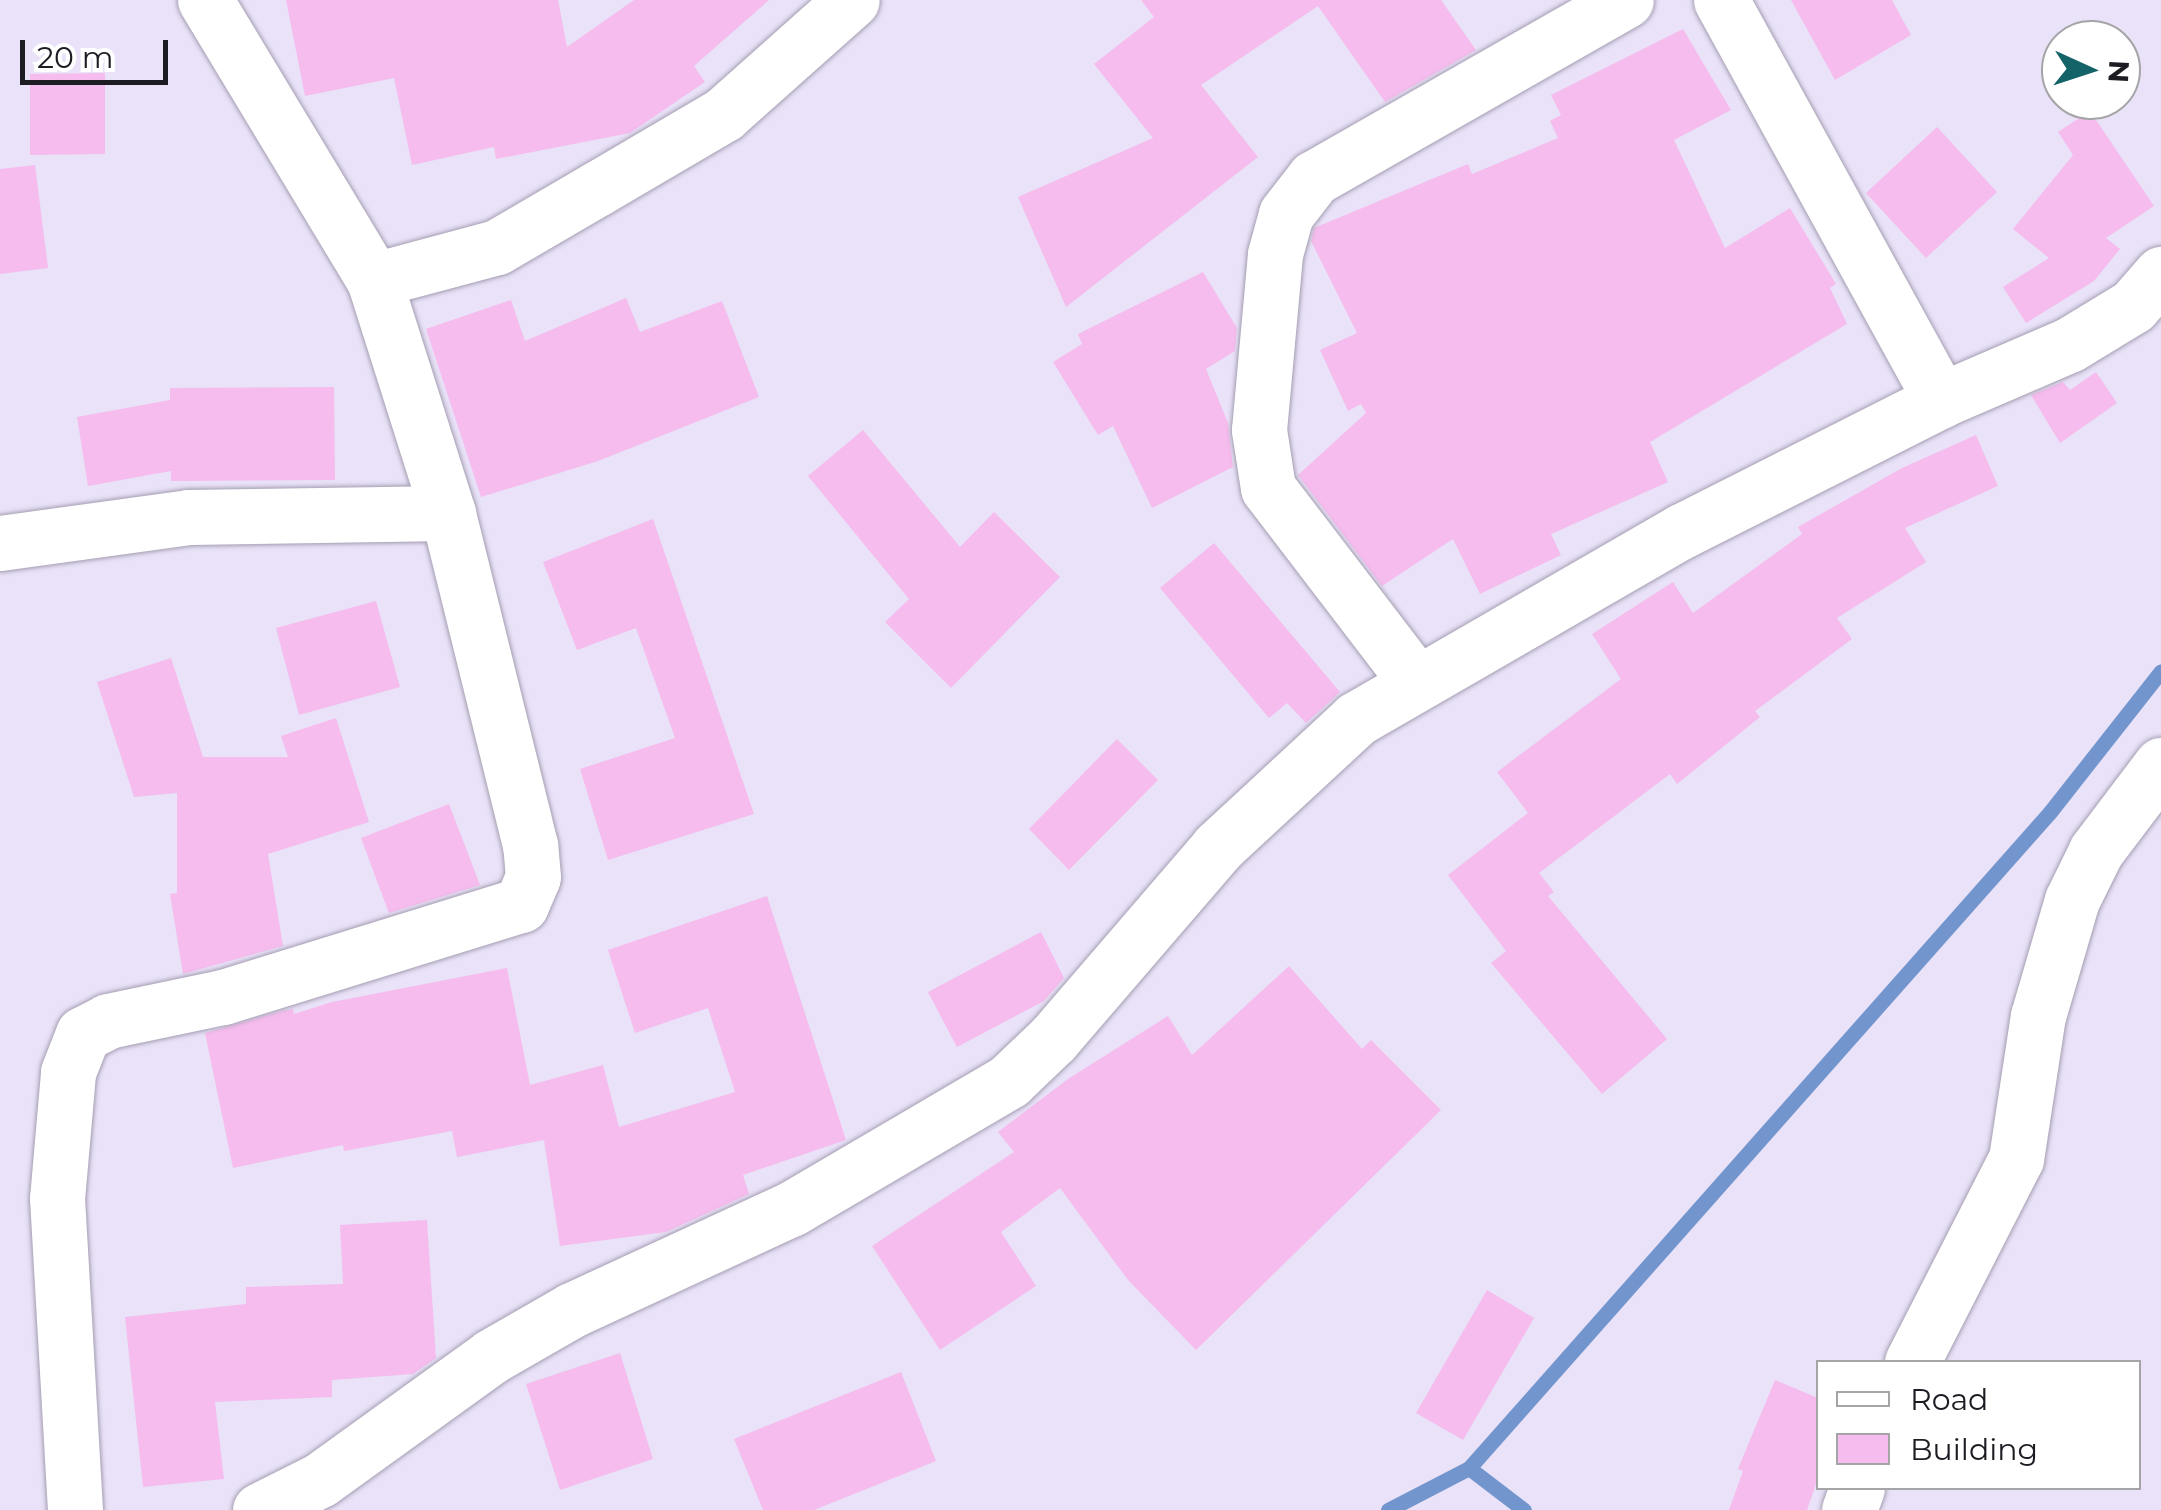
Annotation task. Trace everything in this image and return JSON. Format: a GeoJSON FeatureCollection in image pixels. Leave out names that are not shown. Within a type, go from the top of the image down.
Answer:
{"type":"FeatureCollection","features":[{"type":"Feature","properties":{"kind":"street"},"geometry":{"type":"LineString","coordinates":[[75,1510],[57,1198],[68,1072],[83,1034],[108,1021],[223,996],[522,905],[533,877],[530,845],[448,513],[374,280],[206,0]]}},
{"type":"Feature","properties":{"kind":"street"},"geometry":{"type":"LineString","coordinates":[[374,280],[497,247],[598,188],[724,114],[852,0]]}},
{"type":"Feature","properties":{"kind":"street"},"geometry":{"type":"LineString","coordinates":[[1417,683],[1268,488],[1259,430],[1275,254],[1286,214],[1314,178],[1626,0]]}},
{"type":"Feature","properties":{"kind":"street"},"geometry":{"type":"LineString","coordinates":[[1722,0],[1940,400]]}},
{"type":"Feature","properties":{"kind":"street"},"geometry":{"type":"LineString","coordinates":[[260,1510],[320,1480],[492,1356],[540,1328],[791,1209],[1009,1081],[1053,1038],[1218,847],[1356,719],[1682,530],[1940,400],[2069,345],[2133,306],[2161,274]]}},
{"type":"Feature","properties":{"kind":"street"},"geometry":{"type":"LineString","coordinates":[[0,543],[189,517],[448,513]]}},
{"type":"Feature","properties":{"kind":"street"},"geometry":{"type":"LineString","coordinates":[[1913,1360],[2016,1158],[2038,1016],[2072,900],[2096,851],[2161,765]]}},
{"type":"Feature","properties":{"kind":"building"},"geometry":{"type":"Polygon","coordinates":[[[286,0],[558,0],[567,47],[634,0],[769,0],[694,66],[705,82],[630,133],[496,159],[494,147],[412,165],[394,78],[305,96],[286,0]]]}},
{"type":"Feature","properties":{"kind":"building"},"geometry":{"type":"Polygon","coordinates":[[[1141,0],[1441,0],[1476,50],[1385,102],[1318,6],[1201,85],[1258,157],[1066,307],[1018,197],[1153,138],[1094,64],[1154,17],[1141,0]]]}},
{"type":"Feature","properties":{"kind":"building"},"geometry":{"type":"Polygon","coordinates":[[[1791,0],[1892,0],[1911,35],[1835,80],[1791,0]]]}},
{"type":"Feature","properties":{"kind":"building"},"geometry":{"type":"Polygon","coordinates":[[[1683,29],[1731,110],[1674,140],[1725,248],[1790,208],[1836,284],[1830,288],[1847,324],[1650,442],[1668,482],[1551,534],[1561,555],[1480,594],[1453,539],[1382,586],[1298,475],[1366,413],[1361,404],[1348,411],[1320,350],[1357,333],[1311,241],[1314,228],[1468,164],[1472,174],[1558,138],[1550,121],[1561,115],[1551,95],[1683,29]]]}},
{"type":"Feature","properties":{"kind":"building"},"geometry":{"type":"Polygon","coordinates":[[[105,73],[105,154],[30,155],[30,74],[105,73]]]}},
{"type":"Feature","properties":{"kind":"building"},"geometry":{"type":"Polygon","coordinates":[[[2076,120],[2096,120],[2154,206],[2106,238],[2120,249],[2094,281],[2026,323],[2003,287],[2049,258],[2013,229],[2073,155],[2058,132],[2076,120]]]}},
{"type":"Feature","properties":{"kind":"building"},"geometry":{"type":"Polygon","coordinates":[[[1937,127],[1997,192],[1926,258],[1866,193],[1937,127]]]}},
{"type":"Feature","properties":{"kind":"building"},"geometry":{"type":"Polygon","coordinates":[[[35,165],[48,268],[0,274],[0,169],[35,165]]]}},
{"type":"Feature","properties":{"kind":"building"},"geometry":{"type":"Polygon","coordinates":[[[1203,272],[1237,328],[1235,351],[1206,369],[1228,423],[1233,467],[1152,508],[1113,426],[1098,435],[1053,362],[1082,344],[1078,334],[1203,272]]]}},
{"type":"Feature","properties":{"kind":"building"},"geometry":{"type":"Polygon","coordinates":[[[626,298],[640,332],[722,301],[759,397],[598,461],[481,497],[426,329],[511,300],[525,341],[626,298]]]}},
{"type":"Feature","properties":{"kind":"building"},"geometry":{"type":"Polygon","coordinates":[[[2096,372],[2117,403],[2060,443],[2031,395],[2063,382],[2070,390],[2096,372]]]}},
{"type":"Feature","properties":{"kind":"building"},"geometry":{"type":"Polygon","coordinates":[[[334,387],[335,480],[171,481],[171,471],[88,486],[77,417],[170,400],[170,388],[334,387]]]}},
{"type":"Feature","properties":{"kind":"building"},"geometry":{"type":"Polygon","coordinates":[[[863,430],[960,547],[994,512],[1060,577],[951,688],[885,622],[909,599],[808,476],[863,430]]]}},
{"type":"Feature","properties":{"kind":"building"},"geometry":{"type":"Polygon","coordinates":[[[1976,435],[1998,486],[1905,528],[1926,562],[1837,618],[1852,639],[1755,711],[1760,717],[1677,784],[1670,774],[1539,873],[1554,892],[1548,896],[1667,1039],[1602,1094],[1491,963],[1506,951],[1448,875],[1528,813],[1497,772],[1621,679],[1592,634],[1673,582],[1693,613],[1802,534],[1798,527],[1902,468],[1976,435]]]}},
{"type":"Feature","properties":{"kind":"building"},"geometry":{"type":"Polygon","coordinates":[[[653,519],[754,814],[608,860],[580,769],[675,738],[636,628],[577,650],[543,562],[653,519]]]}},
{"type":"Feature","properties":{"kind":"building"},"geometry":{"type":"Polygon","coordinates":[[[1214,543],[1340,692],[1306,723],[1287,703],[1269,718],[1160,588],[1214,543]]]}},
{"type":"Feature","properties":{"kind":"building"},"geometry":{"type":"Polygon","coordinates":[[[376,601],[400,687],[299,715],[276,628],[376,601]]]}},
{"type":"Feature","properties":{"kind":"building"},"geometry":{"type":"Polygon","coordinates":[[[171,658],[203,757],[288,757],[281,736],[336,718],[369,822],[268,854],[283,946],[183,974],[170,894],[177,893],[177,793],[134,797],[97,682],[171,658]]]}},
{"type":"Feature","properties":{"kind":"building"},"geometry":{"type":"Polygon","coordinates":[[[1117,739],[1158,780],[1069,870],[1029,829],[1117,739]]]}},
{"type":"Feature","properties":{"kind":"building"},"geometry":{"type":"Polygon","coordinates":[[[449,804],[480,885],[389,913],[361,838],[449,804]]]}},
{"type":"Feature","properties":{"kind":"building"},"geometry":{"type":"Polygon","coordinates":[[[767,896],[846,1140],[743,1175],[749,1194],[666,1232],[560,1246],[544,1140],[457,1157],[452,1131],[344,1151],[343,1145],[233,1168],[205,1033],[282,1011],[293,1009],[294,1014],[332,1002],[507,968],[530,1085],[603,1065],[619,1127],[735,1092],[708,1008],[635,1033],[608,950],[767,896]]]}},
{"type":"Feature","properties":{"kind":"building"},"geometry":{"type":"Polygon","coordinates":[[[1041,932],[1064,978],[1044,1001],[957,1047],[928,992],[1041,932]]]}},
{"type":"Feature","properties":{"kind":"building"},"geometry":{"type":"Polygon","coordinates":[[[1289,966],[1362,1049],[1371,1040],[1441,1110],[1196,1350],[1128,1280],[1060,1188],[1001,1232],[1036,1286],[940,1350],[872,1246],[1014,1152],[998,1132],[1068,1079],[1168,1016],[1192,1055],[1289,966]]]}},
{"type":"Feature","properties":{"kind":"building"},"geometry":{"type":"Polygon","coordinates":[[[427,1220],[436,1358],[413,1374],[332,1380],[332,1397],[215,1402],[224,1479],[143,1487],[125,1317],[246,1304],[246,1287],[343,1284],[340,1225],[427,1220]]]}},
{"type":"Feature","properties":{"kind":"building"},"geometry":{"type":"Polygon","coordinates":[[[1487,1290],[1534,1318],[1463,1440],[1416,1413],[1487,1290]]]}},
{"type":"Feature","properties":{"kind":"building"},"geometry":{"type":"Polygon","coordinates":[[[620,1353],[653,1459],[560,1490],[526,1384],[620,1353]]]}},
{"type":"Feature","properties":{"kind":"building"},"geometry":{"type":"Polygon","coordinates":[[[901,1372],[936,1461],[814,1510],[763,1510],[734,1439],[901,1372]]]}},
{"type":"Feature","properties":{"kind":"building"},"geometry":{"type":"Polygon","coordinates":[[[1775,1380],[1816,1397],[1816,1484],[1807,1510],[1729,1510],[1743,1471],[1738,1469],[1775,1380]]]}},
{"type":"Feature","properties":{"kind":"waterway"},"geometry":{"type":"LineString","coordinates":[[1388,1510],[1469,1468],[2050,812],[2161,671]]}},
{"type":"Feature","properties":{"kind":"waterway"},"geometry":{"type":"LineString","coordinates":[[1469,1468],[1524,1510]]}}]}
